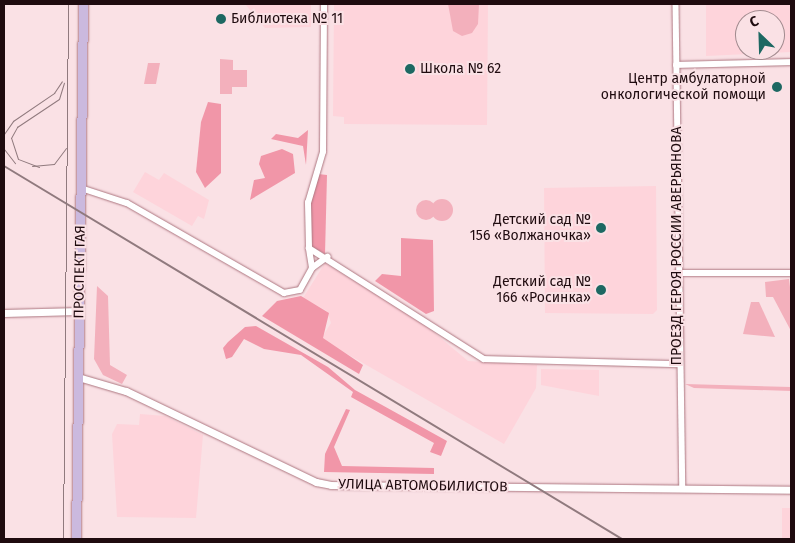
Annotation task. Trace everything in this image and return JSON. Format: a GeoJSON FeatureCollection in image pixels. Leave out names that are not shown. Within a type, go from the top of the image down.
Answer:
{"type":"FeatureCollection","features":[{"type":"Feature","properties":{"kind":"main road","name":"ПРОСПЕКТ ГАЯ"},"geometry":{"type":"LineString","coordinates":[[76,539],[83,4]]}},
{"type":"Feature","properties":{"kind":"street"},"geometry":{"type":"LineString","coordinates":[[312,268],[309,248],[308,203],[323,152],[324,4]]}},
{"type":"Feature","properties":{"kind":"street","name":"ПРОЕЗД ГЕРОЯ РОССИИ АВЕРЬЯНОВА"},"geometry":{"type":"LineString","coordinates":[[676,4],[678,364],[683,488]]}},
{"type":"Feature","properties":{"kind":"street"},"geometry":{"type":"LineString","coordinates":[[676,65],[791,62]]}},
{"type":"Feature","properties":{"kind":"street"},"geometry":{"type":"LineString","coordinates":[[82,188],[127,203],[284,293],[300,290],[312,268],[327,257]]}},
{"type":"Feature","properties":{"kind":"street"},"geometry":{"type":"LineString","coordinates":[[309,248],[327,257],[484,359],[678,364]]}},
{"type":"Feature","properties":{"kind":"street"},"geometry":{"type":"LineString","coordinates":[[677,273],[791,273]]}},
{"type":"Feature","properties":{"kind":"street"},"geometry":{"type":"LineString","coordinates":[[4,313],[79,311]]}},
{"type":"Feature","properties":{"kind":"street","name":"УЛИЦА АВТОМОБИЛИСТОВ"},"geometry":{"type":"LineString","coordinates":[[78,377],[126,391],[316,482],[331,485],[791,490]]}},
{"type":"Feature","properties":{"kind":"shaded area"},"geometry":{"type":"Polygon","coordinates":[[[245,4],[311,4],[311,27],[265,28],[245,4]]]}},
{"type":"Feature","properties":{"kind":"shaded area","name":"Школа № 62"},"geometry":{"type":"Polygon","coordinates":[[[334,4],[488,4],[487,125],[344,124],[344,117],[333,116],[334,4]]]}},
{"type":"Feature","properties":{"kind":"shaded area"},"geometry":{"type":"Polygon","coordinates":[[[448,4],[479,4],[478,24],[472,33],[462,36],[453,31],[448,4]]]}},
{"type":"Feature","properties":{"kind":"shaded area"},"geometry":{"type":"Polygon","coordinates":[[[701,4],[791,4],[791,52],[785,52],[785,10],[735,10],[735,55],[706,56],[706,5],[701,4]]]}},
{"type":"Feature","properties":{"kind":"shaded area"},"geometry":{"type":"Polygon","coordinates":[[[220,59],[233,60],[233,70],[247,70],[247,87],[232,87],[232,94],[220,94],[220,59]]]}},
{"type":"Feature","properties":{"kind":"shaded area"},"geometry":{"type":"Polygon","coordinates":[[[148,63],[160,63],[156,84],[144,84],[148,63]]]}},
{"type":"Feature","properties":{"kind":"shaded area"},"geometry":{"type":"Polygon","coordinates":[[[208,102],[221,104],[221,173],[205,188],[196,172],[201,122],[208,102]]]}},
{"type":"Feature","properties":{"kind":"shaded area"},"geometry":{"type":"Polygon","coordinates":[[[308,130],[306,165],[303,146],[271,139],[276,134],[298,138],[308,130]]]}},
{"type":"Feature","properties":{"kind":"shaded area"},"geometry":{"type":"Polygon","coordinates":[[[282,149],[293,154],[295,173],[250,200],[254,180],[265,178],[259,164],[261,156],[282,149]]]}},
{"type":"Feature","properties":{"kind":"shaded area"},"geometry":{"type":"Polygon","coordinates":[[[145,172],[159,180],[164,173],[209,200],[204,219],[198,216],[192,226],[133,192],[145,172]]]}},
{"type":"Feature","properties":{"kind":"shaded area"},"geometry":{"type":"Polygon","coordinates":[[[318,174],[327,175],[325,254],[311,246],[310,204],[318,174]]]}},
{"type":"Feature","properties":{"kind":"shaded area"},"geometry":{"type":"Polygon","coordinates":[[[656,186],[657,310],[653,314],[545,313],[544,188],[656,186]]]}},
{"type":"Feature","properties":{"kind":"shaded area"},"geometry":{"type":"Polygon","coordinates":[[[442,199],[450,202],[453,210],[450,218],[442,221],[434,218],[431,210],[434,202],[442,199]]]}},
{"type":"Feature","properties":{"kind":"shaded area"},"geometry":{"type":"Polygon","coordinates":[[[426,200],[433,203],[436,210],[433,217],[426,220],[419,217],[416,210],[419,203],[426,200]]]}},
{"type":"Feature","properties":{"kind":"shaded area"},"geometry":{"type":"Polygon","coordinates":[[[401,238],[433,240],[434,311],[426,314],[375,281],[382,274],[401,276],[401,238]]]}},
{"type":"Feature","properties":{"kind":"shaded area"},"geometry":{"type":"Polygon","coordinates":[[[325,263],[425,325],[468,361],[537,365],[536,388],[504,444],[321,339],[331,323],[327,311],[303,298],[325,263]]]}},
{"type":"Feature","properties":{"kind":"shaded area"},"geometry":{"type":"Polygon","coordinates":[[[789,279],[791,331],[773,297],[766,297],[765,282],[789,279]]]}},
{"type":"Feature","properties":{"kind":"shaded area"},"geometry":{"type":"Polygon","coordinates":[[[97,286],[108,296],[110,365],[127,375],[122,384],[103,375],[94,359],[97,286]]]}},
{"type":"Feature","properties":{"kind":"shaded area"},"geometry":{"type":"Polygon","coordinates":[[[301,296],[329,313],[323,338],[363,365],[359,374],[262,316],[277,301],[301,296]]]}},
{"type":"Feature","properties":{"kind":"shaded area"},"geometry":{"type":"Polygon","coordinates":[[[751,302],[759,302],[775,337],[743,334],[751,302]]]}},
{"type":"Feature","properties":{"kind":"shaded area"},"geometry":{"type":"Polygon","coordinates":[[[256,326],[328,367],[355,390],[447,441],[441,456],[430,452],[434,443],[351,397],[353,392],[301,355],[264,349],[244,339],[232,357],[226,359],[223,348],[228,342],[245,327],[256,326]]]}},
{"type":"Feature","properties":{"kind":"shaded area"},"geometry":{"type":"Polygon","coordinates":[[[541,369],[599,370],[599,396],[541,385],[541,369]]]}},
{"type":"Feature","properties":{"kind":"shaded area"},"geometry":{"type":"Polygon","coordinates":[[[685,384],[791,387],[791,391],[694,388],[685,384]]]}},
{"type":"Feature","properties":{"kind":"shaded area"},"geometry":{"type":"Polygon","coordinates":[[[346,409],[350,410],[334,447],[342,466],[434,468],[434,474],[324,472],[325,454],[346,409]]]}},
{"type":"Feature","properties":{"kind":"shaded area"},"geometry":{"type":"Polygon","coordinates":[[[140,414],[165,416],[203,435],[196,518],[117,517],[112,434],[117,424],[139,425],[140,414]]]}},
{"type":"Feature","properties":{"kind":"shaded area"},"geometry":{"type":"Polygon","coordinates":[[[782,508],[791,508],[791,539],[782,539],[782,508]]]}},
{"type":"Feature","properties":{"kind":"tram line"},"geometry":{"type":"LineString","coordinates":[[63,539],[68,4]]}},
{"type":"Feature","properties":{"kind":"tram line"},"geometry":{"type":"LineString","coordinates":[[4,134],[13,121],[54,93],[62,81]]}},
{"type":"Feature","properties":{"kind":"tram line"},"geometry":{"type":"LineString","coordinates":[[39,167],[18,159],[11,138],[17,127],[59,99],[64,83]]}},
{"type":"Feature","properties":{"kind":"tram line"},"geometry":{"type":"LineString","coordinates":[[32,166],[54,164],[66,148]]}},
{"type":"Feature","properties":{"kind":"tram line"},"geometry":{"type":"LineString","coordinates":[[4,149],[15,163]]}},
{"type":"Feature","properties":{"kind":"railway"},"geometry":{"type":"LineString","coordinates":[[4,166],[622,539]]}},
{"type":"Feature","properties":{"kind":"place","name":"Библиотека № 11"},"geometry":{"type":"Point","coordinates":[221,19]}},
{"type":"Feature","properties":{"kind":"place","name":"Школа № 62"},"geometry":{"type":"Point","coordinates":[410,69]}},
{"type":"Feature","properties":{"kind":"place","name":"Центр амбулаторной онкологической помощи"},"geometry":{"type":"Point","coordinates":[777,87]}},
{"type":"Feature","properties":{"kind":"place","name":"Детский сад № 156 «Волжаночка»"},"geometry":{"type":"Point","coordinates":[601,228]}},
{"type":"Feature","properties":{"kind":"place","name":"Детский сад № 166 «Росинка»"},"geometry":{"type":"Point","coordinates":[601,290]}}]}
